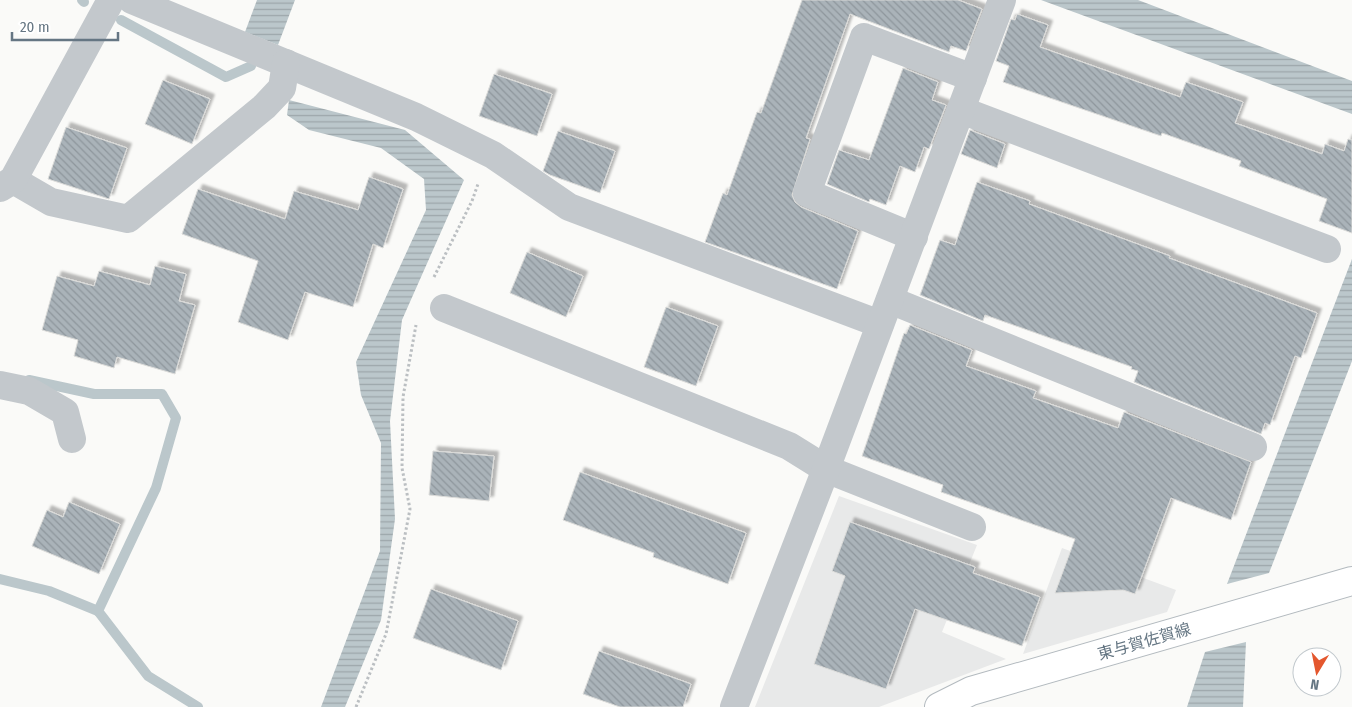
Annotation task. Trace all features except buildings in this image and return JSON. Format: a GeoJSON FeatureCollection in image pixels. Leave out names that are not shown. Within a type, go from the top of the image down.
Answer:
{"type":"FeatureCollection","features":[{"type":"Feature","properties":{"kind":"main road","name":"東与賀佐賀線"},"geometry":{"type":"LineString","coordinates":[[939,707],[971,691],[1352,581]]}},
{"type":"Feature","properties":{"kind":"street"},"geometry":{"type":"LineString","coordinates":[[111,0],[7,184],[51,202],[128,219],[264,107],[282,88],[286,63]]}},
{"type":"Feature","properties":{"kind":"street"},"geometry":{"type":"LineString","coordinates":[[132,0],[416,117],[487,152],[569,207],[885,312],[1253,447]]}},
{"type":"Feature","properties":{"kind":"street"},"geometry":{"type":"LineString","coordinates":[[734,707],[914,237],[1002,0]]}},
{"type":"Feature","properties":{"kind":"street"},"geometry":{"type":"LineString","coordinates":[[914,237],[807,194],[864,37],[973,78]]}},
{"type":"Feature","properties":{"kind":"street"},"geometry":{"type":"LineString","coordinates":[[961,110],[1326,249]]}},
{"type":"Feature","properties":{"kind":"street"},"geometry":{"type":"LineString","coordinates":[[444,308],[789,446],[826,469],[972,527]]}},
{"type":"Feature","properties":{"kind":"street"},"geometry":{"type":"LineString","coordinates":[[0,385],[29,391],[65,412],[72,440]]}},
{"type":"Feature","properties":{"kind":"path"},"geometry":{"type":"LineString","coordinates":[[432,281],[472,201],[487,152]]}},
{"type":"Feature","properties":{"kind":"path"},"geometry":{"type":"LineString","coordinates":[[356,707],[386,634],[410,509],[402,468],[403,398],[417,317]]}},
{"type":"Feature","properties":{"kind":"shaded area"},"geometry":{"type":"Polygon","coordinates":[[[257,0],[295,0],[278,45],[245,32],[257,0]]]}},
{"type":"Feature","properties":{"kind":"shaded area"},"geometry":{"type":"Polygon","coordinates":[[[1041,0],[1138,0],[1352,81],[1352,114],[1041,0]]]}},
{"type":"Feature","properties":{"kind":"shaded area"},"geometry":{"type":"Polygon","coordinates":[[[289,100],[405,130],[464,180],[402,320],[390,421],[395,519],[381,620],[345,707],[321,707],[380,551],[381,443],[361,395],[356,362],[426,210],[424,179],[381,148],[309,130],[287,115],[289,100]]]}},
{"type":"Feature","properties":{"kind":"shaded area"},"geometry":{"type":"Polygon","coordinates":[[[1352,259],[1352,361],[1269,573],[1227,584],[1352,259]]]}},
{"type":"Feature","properties":{"kind":"shaded area"},"geometry":{"type":"Polygon","coordinates":[[[839,496],[977,545],[942,632],[1006,659],[879,707],[755,707],[839,496]]]}},
{"type":"Feature","properties":{"kind":"shaded area"},"geometry":{"type":"Polygon","coordinates":[[[1062,548],[1176,590],[1167,612],[1023,654],[1062,548]]]}},
{"type":"Feature","properties":{"kind":"shaded area"},"geometry":{"type":"Polygon","coordinates":[[[1246,642],[1243,707],[1187,707],[1205,652],[1246,642]]]}},
{"type":"Feature","properties":{"kind":"waterway"},"geometry":{"type":"LineString","coordinates":[[121,20],[226,77],[251,66]]}},
{"type":"Feature","properties":{"kind":"waterway"},"geometry":{"type":"LineString","coordinates":[[29,380],[94,394],[162,394],[176,418],[156,488],[98,611],[148,676],[198,707]]}},
{"type":"Feature","properties":{"kind":"waterway"},"geometry":{"type":"LineString","coordinates":[[0,579],[49,591],[98,611]]}}]}
